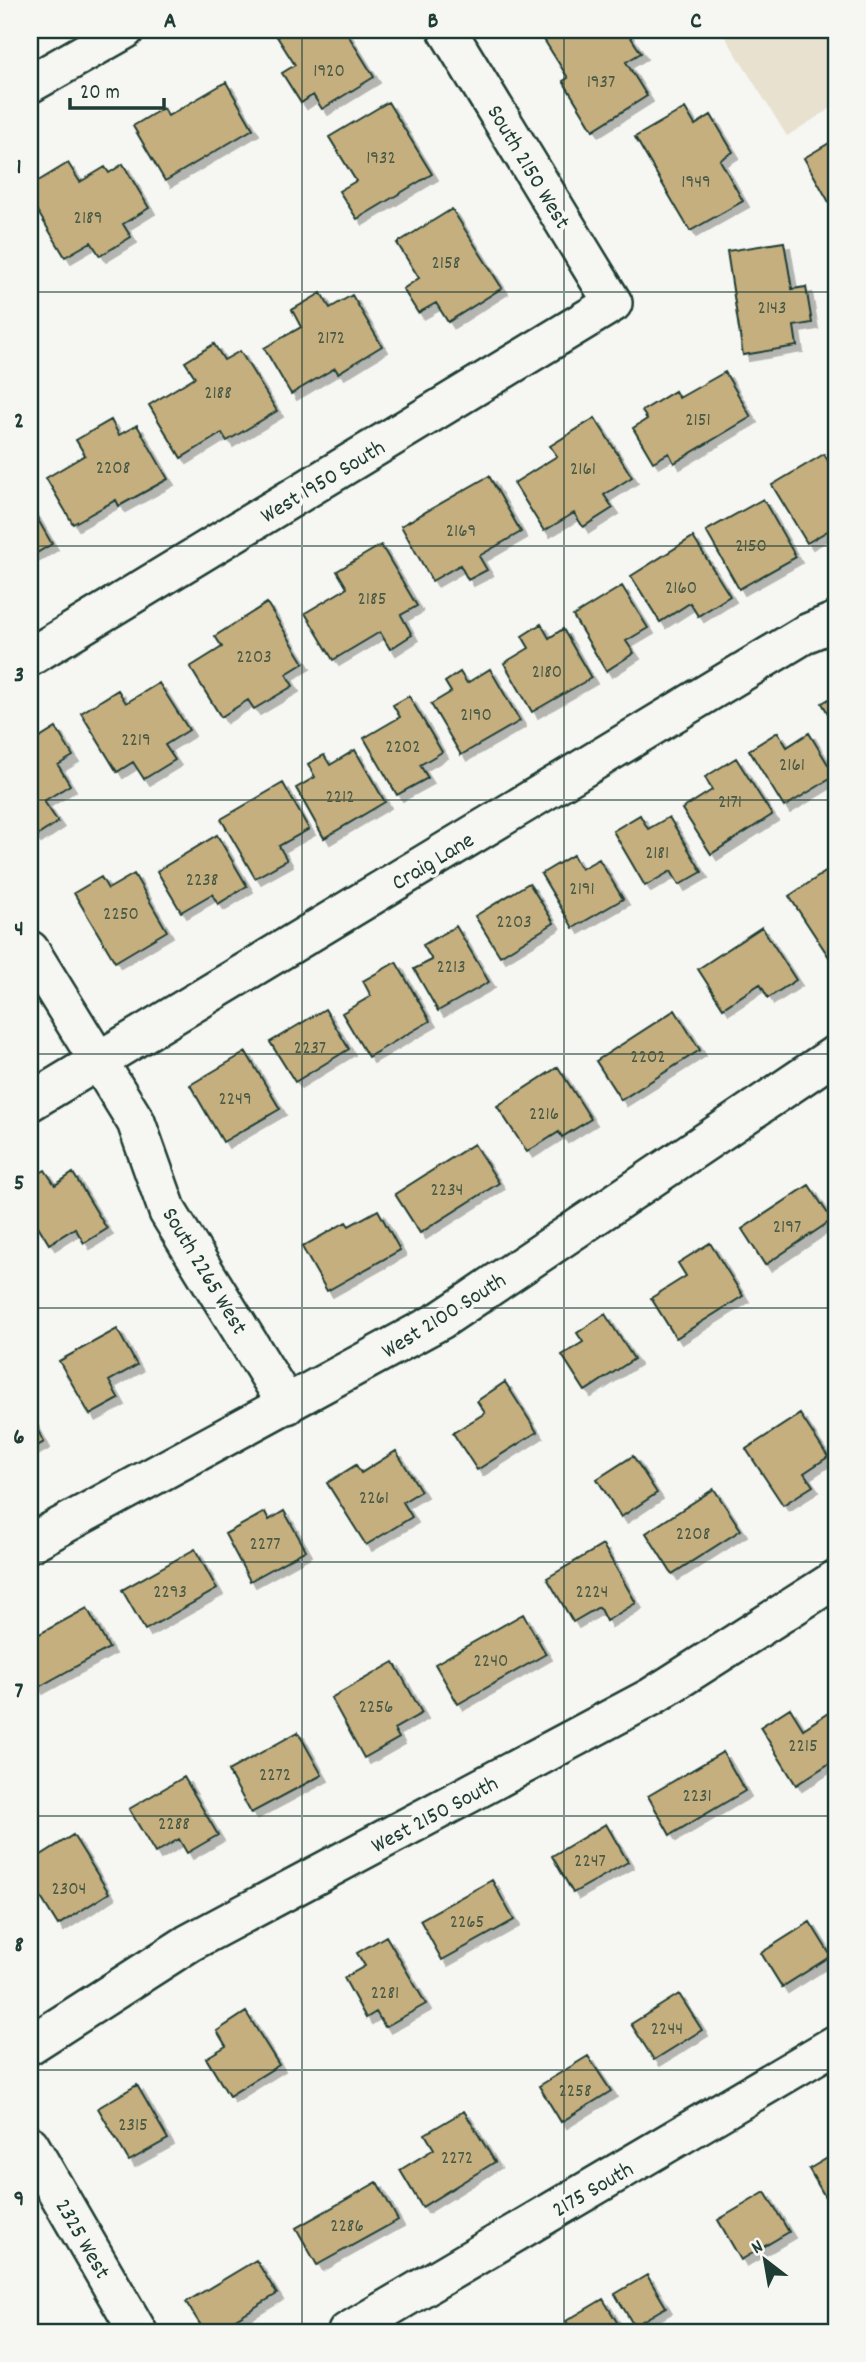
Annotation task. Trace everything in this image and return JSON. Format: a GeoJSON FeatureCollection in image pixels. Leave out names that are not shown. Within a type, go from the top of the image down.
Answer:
{"type":"FeatureCollection","features":[{"type":"Feature","properties":{"kind":"street"},"geometry":{"type":"LineString","coordinates":[[30,84],[125,30]]}},
{"type":"Feature","properties":{"kind":"street","name":"South 2150 West"},"geometry":{"type":"LineString","coordinates":[[447,30],[614,303]]}},
{"type":"Feature","properties":{"kind":"street","name":"West 1950 South"},"geometry":{"type":"LineString","coordinates":[[30,657],[614,303]]}},
{"type":"Feature","properties":{"kind":"street","name":"Craig Lane"},"geometry":{"type":"LineString","coordinates":[[30,1102],[807,634],[836,621]]}},
{"type":"Feature","properties":{"kind":"street","name":"South 2265 West"},"geometry":{"type":"LineString","coordinates":[[30,950],[136,1122],[168,1212],[287,1405]]}},
{"type":"Feature","properties":{"kind":"street","name":"West 2100 South"},"geometry":{"type":"LineString","coordinates":[[30,1543],[441,1320],[836,1054]]}},
{"type":"Feature","properties":{"kind":"street","name":"West 2150 South"},"geometry":{"type":"LineString","coordinates":[[30,2045],[189,1943],[652,1697],[836,1579]]}},
{"type":"Feature","properties":{"kind":"street","name":"2175 South"},"geometry":{"type":"LineString","coordinates":[[347,2332],[836,2044]]}},
{"type":"Feature","properties":{"kind":"street","name":"2325 West"},"geometry":{"type":"LineString","coordinates":[[30,2145],[138,2332]]}},
{"type":"Feature","properties":{"kind":"shaded area"},"geometry":{"type":"Polygon","coordinates":[[[721,30],[836,30],[836,105],[787,136],[721,30]]]}},
{"type":"Feature","properties":{"kind":"building"},"geometry":{"type":"Polygon","coordinates":[[[345,30],[374,77],[322,109],[313,95],[301,103],[282,73],[295,65],[274,32],[345,30]]]}},
{"type":"Feature","properties":{"kind":"building"},"geometry":{"type":"Polygon","coordinates":[[[538,30],[626,30],[641,53],[626,62],[647,96],[593,130],[563,81],[568,78],[538,30]]]}},
{"type":"Feature","properties":{"kind":"building"},"geometry":{"type":"Polygon","coordinates":[[[226,82],[253,129],[165,181],[133,126],[163,108],[168,116],[226,82]]]}},
{"type":"Feature","properties":{"kind":"building"},"geometry":{"type":"Polygon","coordinates":[[[388,102],[432,174],[357,219],[339,191],[356,181],[329,137],[388,102]]]}},
{"type":"Feature","properties":{"kind":"building"},"geometry":{"type":"Polygon","coordinates":[[[685,108],[695,125],[711,115],[733,152],[720,160],[743,201],[690,231],[635,137],[685,108]]]}},
{"type":"Feature","properties":{"kind":"building"},"geometry":{"type":"Polygon","coordinates":[[[836,139],[836,210],[834,211],[804,158],[836,139]]]}},
{"type":"Feature","properties":{"kind":"building"},"geometry":{"type":"Polygon","coordinates":[[[68,163],[80,182],[105,167],[109,173],[123,164],[149,208],[123,224],[131,237],[100,256],[91,242],[65,257],[30,199],[30,186],[68,163]]]}},
{"type":"Feature","properties":{"kind":"building"},"geometry":{"type":"Polygon","coordinates":[[[452,209],[502,288],[448,322],[436,303],[418,313],[403,289],[419,278],[397,243],[452,209]]]}},
{"type":"Feature","properties":{"kind":"building"},"geometry":{"type":"Polygon","coordinates":[[[784,242],[792,289],[806,287],[812,323],[794,326],[797,346],[743,355],[727,251],[784,242]]]}},
{"type":"Feature","properties":{"kind":"building"},"geometry":{"type":"Polygon","coordinates":[[[321,293],[330,308],[352,295],[382,346],[338,373],[335,368],[291,394],[264,348],[301,327],[292,310],[321,293]]]}},
{"type":"Feature","properties":{"kind":"building"},"geometry":{"type":"Polygon","coordinates":[[[214,344],[224,360],[240,351],[277,411],[227,441],[222,433],[181,458],[149,405],[195,377],[185,362],[214,344]]]}},
{"type":"Feature","properties":{"kind":"building"},"geometry":{"type":"Polygon","coordinates":[[[725,372],[751,417],[674,463],[669,453],[653,462],[633,428],[647,419],[642,411],[675,391],[679,398],[725,372]]]}},
{"type":"Feature","properties":{"kind":"building"},"geometry":{"type":"Polygon","coordinates":[[[595,418],[632,477],[604,495],[613,508],[583,527],[574,513],[544,531],[514,483],[557,456],[550,446],[595,418]]]}},
{"type":"Feature","properties":{"kind":"building"},"geometry":{"type":"Polygon","coordinates":[[[111,420],[119,435],[137,425],[168,479],[119,506],[116,500],[73,524],[46,478],[85,455],[76,440],[111,420]]]}},
{"type":"Feature","properties":{"kind":"building"},"geometry":{"type":"Polygon","coordinates":[[[824,454],[836,474],[836,506],[830,510],[836,526],[807,543],[772,485],[824,454]]]}},
{"type":"Feature","properties":{"kind":"building"},"geometry":{"type":"Polygon","coordinates":[[[489,476],[521,532],[479,556],[487,570],[468,580],[460,565],[432,581],[401,526],[489,476]]]}},
{"type":"Feature","properties":{"kind":"building"},"geometry":{"type":"Polygon","coordinates":[[[763,499],[796,557],[739,589],[706,531],[763,499]]]}},
{"type":"Feature","properties":{"kind":"building"},"geometry":{"type":"Polygon","coordinates":[[[30,506],[52,544],[30,557],[30,506]]]}},
{"type":"Feature","properties":{"kind":"building"},"geometry":{"type":"Polygon","coordinates":[[[693,537],[730,596],[698,616],[690,603],[660,622],[631,576],[693,537]]]}},
{"type":"Feature","properties":{"kind":"building"},"geometry":{"type":"Polygon","coordinates":[[[381,545],[417,606],[401,615],[412,635],[390,649],[380,632],[333,660],[305,613],[347,588],[337,571],[381,545]]]}},
{"type":"Feature","properties":{"kind":"building"},"geometry":{"type":"Polygon","coordinates":[[[622,586],[648,628],[626,641],[634,653],[606,671],[573,616],[622,586]]]}},
{"type":"Feature","properties":{"kind":"building"},"geometry":{"type":"Polygon","coordinates":[[[267,603],[304,663],[286,674],[293,686],[254,709],[248,700],[221,717],[190,667],[222,647],[215,636],[267,603]]]}},
{"type":"Feature","properties":{"kind":"building"},"geometry":{"type":"Polygon","coordinates":[[[541,624],[549,638],[563,629],[591,678],[532,712],[504,663],[529,648],[522,636],[541,624]]]}},
{"type":"Feature","properties":{"kind":"building"},"geometry":{"type":"Polygon","coordinates":[[[490,669],[520,721],[461,755],[431,704],[451,692],[445,682],[460,672],[467,683],[490,669]]]}},
{"type":"Feature","properties":{"kind":"building"},"geometry":{"type":"Polygon","coordinates":[[[159,683],[189,730],[165,745],[175,760],[144,779],[133,762],[117,772],[81,713],[118,690],[126,703],[159,683]]]}},
{"type":"Feature","properties":{"kind":"building"},"geometry":{"type":"Polygon","coordinates":[[[836,695],[836,727],[822,703],[836,695]]]}},
{"type":"Feature","properties":{"kind":"building"},"geometry":{"type":"Polygon","coordinates":[[[409,696],[442,752],[420,765],[428,778],[397,795],[364,738],[400,717],[393,705],[409,696]]]}},
{"type":"Feature","properties":{"kind":"building"},"geometry":{"type":"Polygon","coordinates":[[[56,728],[73,756],[58,765],[70,785],[44,801],[58,822],[35,837],[30,829],[30,744],[56,728]]]}},
{"type":"Feature","properties":{"kind":"building"},"geometry":{"type":"Polygon","coordinates":[[[778,732],[787,747],[809,733],[835,776],[784,807],[749,750],[778,732]]]}},
{"type":"Feature","properties":{"kind":"building"},"geometry":{"type":"Polygon","coordinates":[[[355,750],[385,802],[324,838],[296,788],[315,777],[308,764],[324,755],[330,765],[355,750]]]}},
{"type":"Feature","properties":{"kind":"building"},"geometry":{"type":"Polygon","coordinates":[[[736,758],[772,815],[711,854],[682,809],[712,790],[705,777],[736,758]]]}},
{"type":"Feature","properties":{"kind":"building"},"geometry":{"type":"Polygon","coordinates":[[[283,783],[309,829],[279,846],[287,860],[255,878],[221,819],[283,783]]]}},
{"type":"Feature","properties":{"kind":"building"},"geometry":{"type":"Polygon","coordinates":[[[640,815],[648,829],[669,817],[702,872],[679,885],[671,871],[645,886],[613,831],[640,815]]]}},
{"type":"Feature","properties":{"kind":"building"},"geometry":{"type":"Polygon","coordinates":[[[217,835],[247,886],[218,904],[212,894],[181,912],[157,871],[217,835]]]}},
{"type":"Feature","properties":{"kind":"building"},"geometry":{"type":"Polygon","coordinates":[[[573,855],[581,869],[599,859],[623,899],[573,928],[541,874],[573,855]]]}},
{"type":"Feature","properties":{"kind":"building"},"geometry":{"type":"Polygon","coordinates":[[[836,865],[836,952],[829,957],[789,896],[836,865]]]}},
{"type":"Feature","properties":{"kind":"building"},"geometry":{"type":"Polygon","coordinates":[[[134,874],[167,931],[115,962],[74,893],[101,877],[108,889],[134,874]]]}},
{"type":"Feature","properties":{"kind":"building"},"geometry":{"type":"Polygon","coordinates":[[[529,883],[554,923],[500,956],[475,916],[529,883]]]}},
{"type":"Feature","properties":{"kind":"building"},"geometry":{"type":"Polygon","coordinates":[[[456,926],[489,982],[438,1011],[414,969],[432,960],[423,945],[456,926]]]}},
{"type":"Feature","properties":{"kind":"building"},"geometry":{"type":"Polygon","coordinates":[[[762,927],[796,980],[768,998],[760,984],[723,1008],[698,969],[762,927]]]}},
{"type":"Feature","properties":{"kind":"building"},"geometry":{"type":"Polygon","coordinates":[[[396,962],[430,1021],[368,1057],[342,1013],[371,996],[363,981],[396,962]]]}},
{"type":"Feature","properties":{"kind":"building"},"geometry":{"type":"Polygon","coordinates":[[[325,1009],[349,1049],[295,1082],[270,1042],[325,1009]]]}},
{"type":"Feature","properties":{"kind":"building"},"geometry":{"type":"Polygon","coordinates":[[[675,1010],[700,1050],[621,1100],[596,1061],[675,1010]]]}},
{"type":"Feature","properties":{"kind":"building"},"geometry":{"type":"Polygon","coordinates":[[[246,1052],[280,1109],[223,1142],[190,1085],[246,1052]]]}},
{"type":"Feature","properties":{"kind":"building"},"geometry":{"type":"Polygon","coordinates":[[[558,1067],[591,1119],[562,1137],[559,1132],[527,1152],[497,1106],[558,1067]]]}},
{"type":"Feature","properties":{"kind":"building"},"geometry":{"type":"Polygon","coordinates":[[[474,1144],[499,1183],[420,1233],[395,1194],[474,1144]]]}},
{"type":"Feature","properties":{"kind":"building"},"geometry":{"type":"Polygon","coordinates":[[[45,1170],[55,1185],[73,1173],[107,1229],[84,1243],[75,1228],[49,1244],[30,1213],[30,1179],[45,1170]]]}},
{"type":"Feature","properties":{"kind":"building"},"geometry":{"type":"Polygon","coordinates":[[[809,1185],[832,1220],[765,1265],[742,1229],[809,1185]]]}},
{"type":"Feature","properties":{"kind":"building"},"geometry":{"type":"Polygon","coordinates":[[[378,1210],[400,1250],[327,1291],[302,1247],[346,1222],[349,1226],[378,1210]]]}},
{"type":"Feature","properties":{"kind":"building"},"geometry":{"type":"Polygon","coordinates":[[[710,1243],[743,1296],[676,1338],[651,1298],[686,1276],[678,1263],[710,1243]]]}},
{"type":"Feature","properties":{"kind":"building"},"geometry":{"type":"Polygon","coordinates":[[[605,1314],[634,1359],[585,1391],[562,1355],[583,1342],[577,1333],[605,1314]]]}},
{"type":"Feature","properties":{"kind":"building"},"geometry":{"type":"Polygon","coordinates":[[[117,1329],[137,1365],[109,1381],[119,1399],[90,1415],[59,1361],[117,1329]]]}},
{"type":"Feature","properties":{"kind":"building"},"geometry":{"type":"Polygon","coordinates":[[[505,1382],[537,1432],[477,1470],[453,1433],[485,1413],[477,1401],[505,1382]]]}},
{"type":"Feature","properties":{"kind":"building"},"geometry":{"type":"Polygon","coordinates":[[[800,1414],[828,1457],[804,1473],[813,1486],[783,1505],[746,1449],[800,1414]]]}},
{"type":"Feature","properties":{"kind":"building"},"geometry":{"type":"Polygon","coordinates":[[[30,1416],[44,1442],[30,1450],[30,1416]]]}},
{"type":"Feature","properties":{"kind":"building"},"geometry":{"type":"Polygon","coordinates":[[[396,1451],[421,1491],[403,1502],[412,1517],[366,1545],[327,1483],[356,1465],[361,1473],[396,1451]]]}},
{"type":"Feature","properties":{"kind":"building"},"geometry":{"type":"Polygon","coordinates":[[[633,1456],[657,1493],[621,1517],[597,1479],[633,1456]]]}},
{"type":"Feature","properties":{"kind":"building"},"geometry":{"type":"Polygon","coordinates":[[[714,1489],[741,1530],[672,1574],[646,1533],[714,1489]]]}},
{"type":"Feature","properties":{"kind":"building"},"geometry":{"type":"Polygon","coordinates":[[[284,1511],[306,1550],[250,1581],[225,1534],[265,1512],[269,1520],[284,1511]]]}},
{"type":"Feature","properties":{"kind":"building"},"geometry":{"type":"Polygon","coordinates":[[[603,1545],[636,1603],[606,1621],[599,1607],[573,1622],[547,1578],[603,1545]]]}},
{"type":"Feature","properties":{"kind":"building"},"geometry":{"type":"Polygon","coordinates":[[[195,1549],[217,1589],[145,1630],[122,1590],[195,1549]]]}},
{"type":"Feature","properties":{"kind":"building"},"geometry":{"type":"Polygon","coordinates":[[[87,1608],[109,1648],[37,1688],[30,1675],[30,1639],[87,1608]]]}},
{"type":"Feature","properties":{"kind":"building"},"geometry":{"type":"Polygon","coordinates":[[[523,1614],[546,1654],[458,1704],[435,1664],[523,1614]]]}},
{"type":"Feature","properties":{"kind":"building"},"geometry":{"type":"Polygon","coordinates":[[[394,1662],[422,1713],[394,1729],[399,1738],[364,1758],[331,1698],[394,1662]]]}},
{"type":"Feature","properties":{"kind":"building"},"geometry":{"type":"Polygon","coordinates":[[[790,1708],[803,1729],[836,1708],[836,1759],[796,1785],[760,1727],[790,1708]]]}},
{"type":"Feature","properties":{"kind":"building"},"geometry":{"type":"Polygon","coordinates":[[[298,1732],[322,1775],[251,1813],[228,1771],[298,1732]]]}},
{"type":"Feature","properties":{"kind":"building"},"geometry":{"type":"Polygon","coordinates":[[[723,1752],[745,1791],[670,1835],[648,1796],[723,1752]]]}},
{"type":"Feature","properties":{"kind":"building"},"geometry":{"type":"Polygon","coordinates":[[[184,1777],[218,1835],[187,1853],[179,1839],[155,1853],[129,1809],[184,1777]]]}},
{"type":"Feature","properties":{"kind":"building"},"geometry":{"type":"Polygon","coordinates":[[[606,1824],[628,1862],[573,1893],[552,1856],[606,1824]]]}},
{"type":"Feature","properties":{"kind":"building"},"geometry":{"type":"Polygon","coordinates":[[[73,1835],[109,1893],[58,1925],[30,1880],[30,1862],[73,1835]]]}},
{"type":"Feature","properties":{"kind":"building"},"geometry":{"type":"Polygon","coordinates":[[[492,1880],[514,1920],[442,1960],[420,1920],[492,1880]]]}},
{"type":"Feature","properties":{"kind":"building"},"geometry":{"type":"Polygon","coordinates":[[[810,1922],[831,1956],[782,1987],[761,1953],[810,1922]]]}},
{"type":"Feature","properties":{"kind":"building"},"geometry":{"type":"Polygon","coordinates":[[[386,1936],[426,2004],[385,2027],[376,2012],[366,2018],[344,1978],[365,1966],[357,1953],[386,1936]]]}},
{"type":"Feature","properties":{"kind":"building"},"geometry":{"type":"Polygon","coordinates":[[[679,1994],[702,2030],[654,2060],[631,2024],[679,1994]]]}},
{"type":"Feature","properties":{"kind":"building"},"geometry":{"type":"Polygon","coordinates":[[[246,2012],[279,2065],[229,2096],[206,2058],[226,2046],[217,2031],[246,2012]]]}},
{"type":"Feature","properties":{"kind":"building"},"geometry":{"type":"Polygon","coordinates":[[[588,2056],[611,2091],[561,2122],[539,2086],[588,2056]]]}},
{"type":"Feature","properties":{"kind":"building"},"geometry":{"type":"Polygon","coordinates":[[[137,2085],[168,2139],[129,2161],[98,2108],[137,2085]]]}},
{"type":"Feature","properties":{"kind":"building"},"geometry":{"type":"Polygon","coordinates":[[[464,2111],[495,2162],[422,2207],[400,2170],[434,2149],[425,2134],[464,2111]]]}},
{"type":"Feature","properties":{"kind":"building"},"geometry":{"type":"Polygon","coordinates":[[[836,2153],[836,2216],[809,2169],[836,2153]]]}},
{"type":"Feature","properties":{"kind":"building"},"geometry":{"type":"Polygon","coordinates":[[[377,2182],[398,2220],[317,2265],[296,2228],[377,2182]]]}},
{"type":"Feature","properties":{"kind":"building"},"geometry":{"type":"Polygon","coordinates":[[[765,2192],[789,2232],[741,2260],[718,2220],[765,2192]]]}},
{"type":"Feature","properties":{"kind":"building"},"geometry":{"type":"Polygon","coordinates":[[[256,2260],[277,2294],[214,2332],[205,2332],[186,2302],[256,2260]]]}},
{"type":"Feature","properties":{"kind":"building"},"geometry":{"type":"Polygon","coordinates":[[[647,2275],[666,2307],[634,2326],[615,2294],[647,2275]]]}},
{"type":"Feature","properties":{"kind":"building"},"geometry":{"type":"Polygon","coordinates":[[[603,2299],[623,2332],[573,2332],[566,2321],[603,2299]]]}}]}
